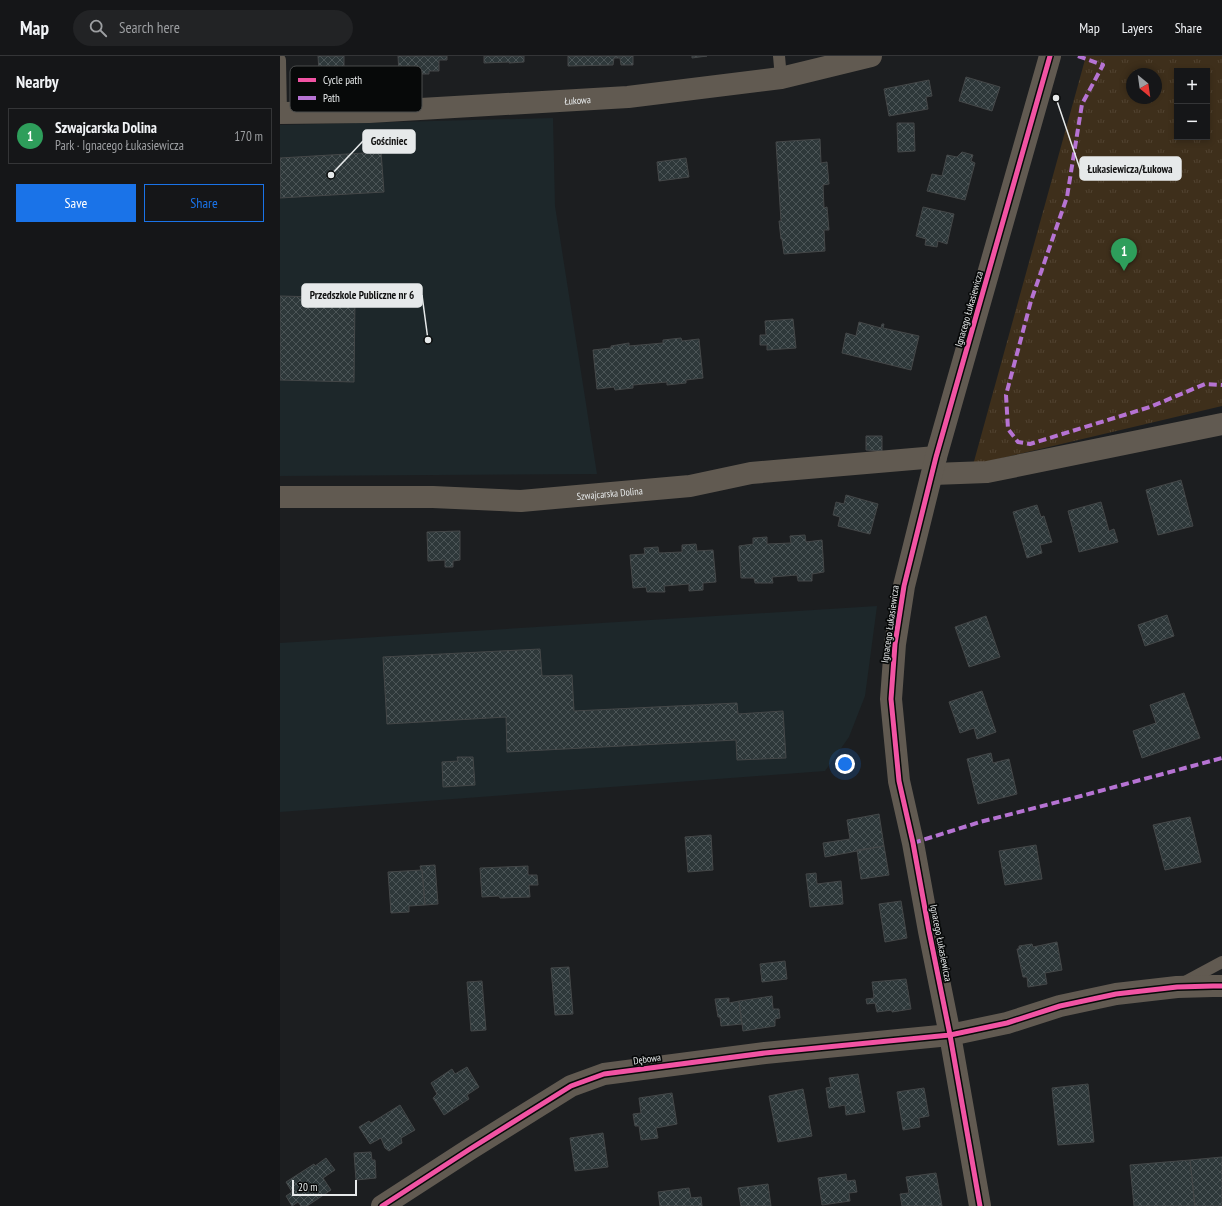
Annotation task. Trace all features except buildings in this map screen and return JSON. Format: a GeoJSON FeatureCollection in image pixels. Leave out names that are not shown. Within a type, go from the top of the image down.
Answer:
{"type":"FeatureCollection","features":[{"type":"Feature","properties":{"kind":"street","name":"Łukowa"},"geometry":{"type":"LineString","coordinates":[[422,109],[628,98],[781,78],[871,56]]}},
{"type":"Feature","properties":{"kind":"street","name":"Ignacego Łukasiewicza"},"geometry":{"type":"LineString","coordinates":[[980,1206],[950,1035],[913,843],[899,781],[891,699],[895,644],[904,586],[935,466],[1050,56]]}},
{"type":"Feature","properties":{"kind":"street","name":"Łukowa"},"geometry":{"type":"LineString","coordinates":[[281,113],[369,112]]}},
{"type":"Feature","properties":{"kind":"street","name":"Szwajcarska Dolina"},"geometry":{"type":"LineString","coordinates":[[280,497],[433,497],[521,501],[690,486],[751,473],[935,466],[987,472],[1222,424]]}},
{"type":"Feature","properties":{"kind":"street","name":"Dębowa"},"geometry":{"type":"LineString","coordinates":[[382,1206],[571,1086],[604,1074],[765,1053],[950,1035],[1007,1023],[1060,1006],[1116,994],[1177,987],[1222,986]]}},
{"type":"Feature","properties":{"kind":"lane"},"geometry":{"type":"LineString","coordinates":[[779,56],[781,78]]}},
{"type":"Feature","properties":{"kind":"lane"},"geometry":{"type":"LineString","coordinates":[[280,60],[281,113]]}},
{"type":"Feature","properties":{"kind":"lane"},"geometry":{"type":"LineString","coordinates":[[1177,987],[1222,962]]}},
{"type":"Feature","properties":{"kind":"shaded area"},"geometry":{"type":"Polygon","coordinates":[[[553,118],[555,206],[597,474],[280,476],[280,125],[553,118]]]}},
{"type":"Feature","properties":{"kind":"shaded area"},"geometry":{"type":"Polygon","coordinates":[[[877,606],[865,696],[849,737],[825,771],[280,812],[280,643],[877,606]]]}},
{"type":"Feature","properties":{"kind":"green space"},"geometry":{"type":"Polygon","coordinates":[[[1086,56],[1222,56],[1222,406],[973,465],[1086,56]]]}},
{"type":"Feature","properties":{"kind":"marked path"},"geometry":{"type":"LineString","coordinates":[[1078,56],[1103,65],[1082,104],[1067,197],[1031,301],[1006,395],[1008,429],[1018,442],[1030,444],[1150,407],[1205,384],[1222,385]]}},
{"type":"Feature","properties":{"kind":"marked path"},"geometry":{"type":"LineString","coordinates":[[913,843],[980,822],[1222,758]]}},
{"type":"Feature","properties":{"kind":"cycle path"},"geometry":{"type":"LineString","coordinates":[[980,1206],[950,1035],[913,843],[899,781],[891,699],[895,644],[904,586],[936,457],[1050,56]]}},
{"type":"Feature","properties":{"kind":"cycle path"},"geometry":{"type":"LineString","coordinates":[[382,1206],[571,1086],[604,1074],[765,1053],[950,1035],[1007,1023],[1060,1006],[1116,994],[1177,987],[1222,986]]}},
{"type":"Feature","properties":{"kind":"place","name":"Łukasiewicza/Łukowa"},"geometry":{"type":"Point","coordinates":[1056,98]}},
{"type":"Feature","properties":{"kind":"place","name":"Gościniec"},"geometry":{"type":"Point","coordinates":[331,175]}},
{"type":"Feature","properties":{"kind":"place","name":"Szwajcarska Dolina"},"geometry":{"type":"Point","coordinates":[1124,271]}},
{"type":"Feature","properties":{"kind":"place","name":"Przedszkole Publiczne nr 6"},"geometry":{"type":"Point","coordinates":[428,340]}}]}
